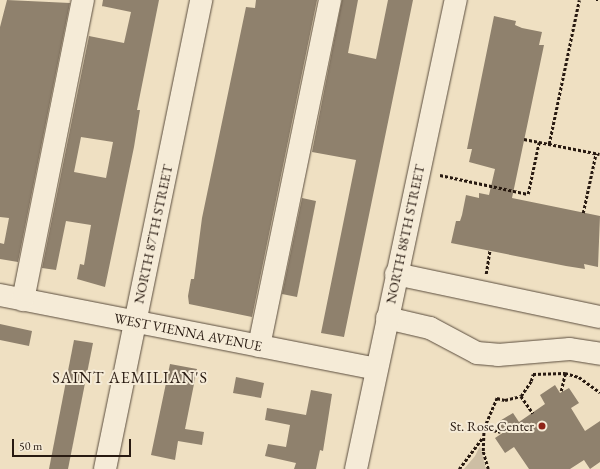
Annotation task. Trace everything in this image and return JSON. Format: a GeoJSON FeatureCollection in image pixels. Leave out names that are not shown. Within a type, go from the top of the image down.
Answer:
{"type":"FeatureCollection","features":[{"type":"Feature","properties":{"kind":"street"},"geometry":{"type":"LineString","coordinates":[[23,300],[83,0]]}},
{"type":"Feature","properties":{"kind":"street","name":"NORTH 87TH STREET"},"geometry":{"type":"LineString","coordinates":[[105,469],[201,0]]}},
{"type":"Feature","properties":{"kind":"street"},"geometry":{"type":"LineString","coordinates":[[259,346],[330,0]]}},
{"type":"Feature","properties":{"kind":"street","name":"NORTH 88TH STREET"},"geometry":{"type":"LineString","coordinates":[[356,469],[396,274],[456,0]]}},
{"type":"Feature","properties":{"kind":"street"},"geometry":{"type":"LineString","coordinates":[[396,274],[600,316]]}},
{"type":"Feature","properties":{"kind":"street","name":"WEST VIENNA AVENUE"},"geometry":{"type":"LineString","coordinates":[[0,295],[376,369]]}},
{"type":"Feature","properties":{"kind":"street"},"geometry":{"type":"LineString","coordinates":[[387,318],[430,328],[477,353],[498,355],[570,349],[600,354]]}},
{"type":"Feature","properties":{"kind":"path"},"geometry":{"type":"LineString","coordinates":[[549,144],[579,0]]}},
{"type":"Feature","properties":{"kind":"path"},"geometry":{"type":"LineString","coordinates":[[524,139],[600,154]]}},
{"type":"Feature","properties":{"kind":"path"},"geometry":{"type":"LineString","coordinates":[[440,175],[528,194],[539,142]]}},
{"type":"Feature","properties":{"kind":"path"},"geometry":{"type":"LineString","coordinates":[[583,213],[596,153]]}},
{"type":"Feature","properties":{"kind":"path"},"geometry":{"type":"LineString","coordinates":[[482,292],[490,250]]}},
{"type":"Feature","properties":{"kind":"path"},"geometry":{"type":"LineString","coordinates":[[561,391],[565,373]]}},
{"type":"Feature","properties":{"kind":"path"},"geometry":{"type":"LineString","coordinates":[[488,469],[483,438],[484,428],[497,398],[505,400],[521,396],[532,374],[565,373],[579,377],[600,392]]}},
{"type":"Feature","properties":{"kind":"path"},"geometry":{"type":"LineString","coordinates":[[521,396],[533,413]]}},
{"type":"Feature","properties":{"kind":"path"},"geometry":{"type":"LineString","coordinates":[[484,428],[501,432]]}},
{"type":"Feature","properties":{"kind":"path"},"geometry":{"type":"LineString","coordinates":[[459,469],[483,438]]}},
{"type":"Feature","properties":{"kind":"shaded area"},"geometry":{"type":"Polygon","coordinates":[[[480,446],[486,469],[464,469],[475,456],[480,446]]]}},
{"type":"Feature","properties":{"kind":"building"},"geometry":{"type":"Polygon","coordinates":[[[7,0],[70,3],[18,262],[0,259],[0,243],[4,244],[9,218],[0,217],[0,27],[7,0]]]}},
{"type":"Feature","properties":{"kind":"building"},"geometry":{"type":"Polygon","coordinates":[[[103,0],[159,0],[137,110],[140,110],[134,147],[105,287],[77,279],[80,264],[84,265],[91,225],[66,221],[56,270],[42,268],[89,36],[124,43],[131,12],[102,6],[103,0]],[[81,137],[74,172],[106,178],[113,142],[81,137]]]}},
{"type":"Feature","properties":{"kind":"building"},"geometry":{"type":"Polygon","coordinates":[[[256,0],[317,0],[252,317],[189,304],[188,296],[191,279],[194,279],[202,218],[246,7],[255,8],[256,0]]]}},
{"type":"Feature","properties":{"kind":"building"},"geometry":{"type":"Polygon","coordinates":[[[342,0],[358,0],[348,53],[376,59],[388,0],[413,0],[344,337],[321,333],[356,160],[312,152],[342,0]]]}},
{"type":"Feature","properties":{"kind":"building"},"geometry":{"type":"Polygon","coordinates":[[[494,16],[516,21],[515,25],[522,28],[542,32],[539,45],[544,45],[512,198],[600,216],[598,267],[584,264],[585,269],[566,266],[451,243],[456,221],[460,221],[462,215],[466,195],[479,198],[479,193],[489,195],[495,169],[469,162],[472,149],[467,149],[494,16]]]}},
{"type":"Feature","properties":{"kind":"building"},"geometry":{"type":"Polygon","coordinates":[[[302,198],[316,201],[297,297],[282,294],[302,198]]]}},
{"type":"Feature","properties":{"kind":"building"},"geometry":{"type":"Polygon","coordinates":[[[0,324],[32,331],[29,346],[0,340],[0,324]]]}},
{"type":"Feature","properties":{"kind":"building"},"geometry":{"type":"Polygon","coordinates":[[[74,340],[93,343],[68,469],[49,469],[74,340]]]}},
{"type":"Feature","properties":{"kind":"building"},"geometry":{"type":"Polygon","coordinates":[[[170,364],[197,369],[185,429],[204,432],[202,445],[178,441],[175,460],[151,455],[170,364]]]}},
{"type":"Feature","properties":{"kind":"building"},"geometry":{"type":"Polygon","coordinates":[[[236,377],[264,383],[261,398],[233,393],[236,377]]]}},
{"type":"Feature","properties":{"kind":"building","name":"St. Rose Center"},"geometry":{"type":"Polygon","coordinates":[[[555,385],[560,393],[569,388],[579,403],[571,408],[585,431],[600,421],[600,462],[590,469],[584,460],[570,469],[529,469],[514,447],[505,453],[495,438],[504,432],[498,422],[513,413],[519,422],[545,404],[540,395],[555,385]]]}},
{"type":"Feature","properties":{"kind":"building"},"geometry":{"type":"Polygon","coordinates":[[[311,390],[332,394],[323,451],[320,450],[316,469],[294,469],[296,463],[265,456],[268,444],[286,447],[290,425],[265,420],[267,408],[306,415],[311,390]]]}},
{"type":"Feature","properties":{"kind":"place","name":"St. Rose Center"},"geometry":{"type":"Point","coordinates":[542,426]}},
{"type":"Feature","properties":{"kind":"district","name":"SAINT AEMILIAN'S"},"geometry":{"type":"Point","coordinates":[130,378]}}]}
